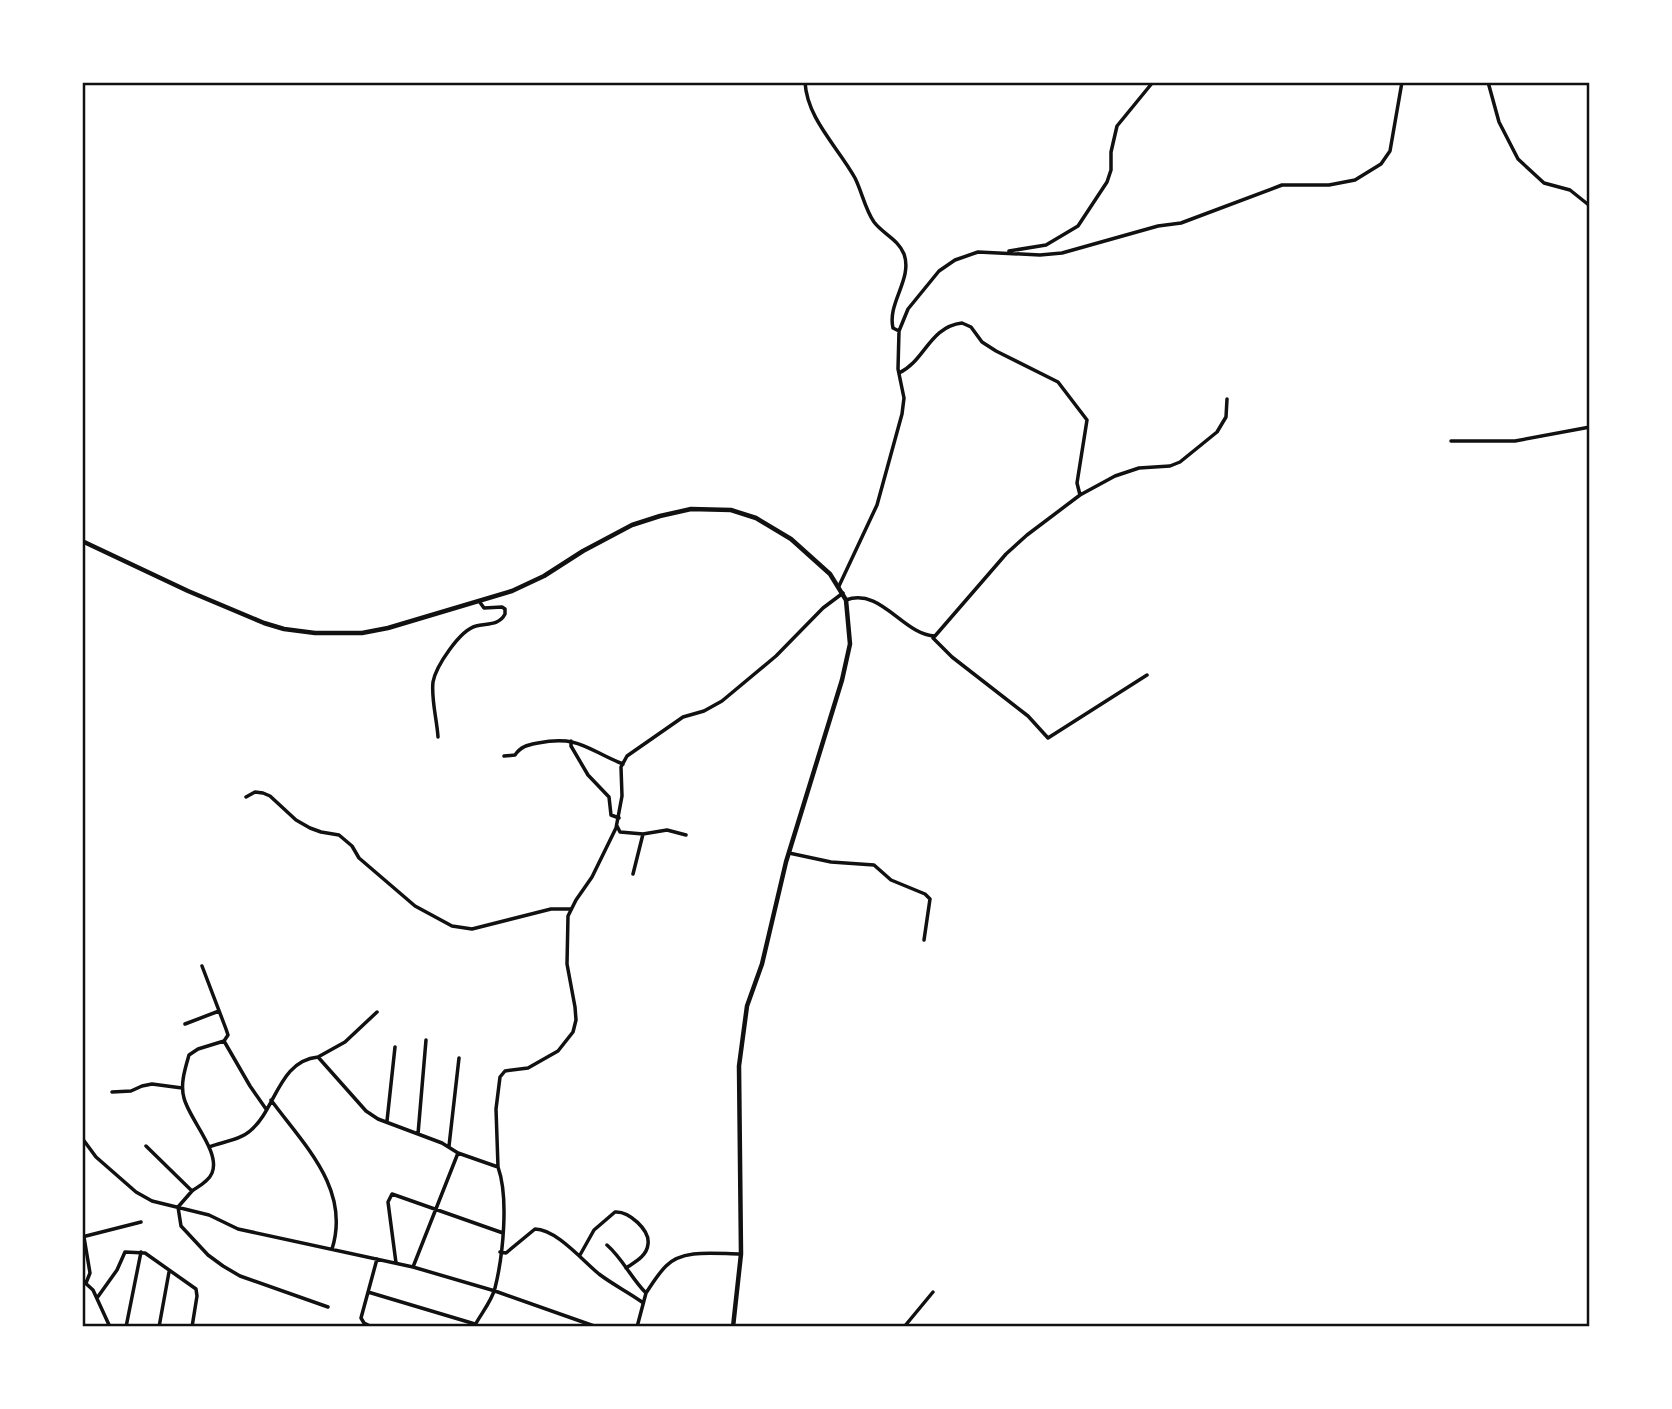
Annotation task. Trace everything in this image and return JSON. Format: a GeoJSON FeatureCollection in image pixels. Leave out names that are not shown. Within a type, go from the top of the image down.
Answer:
{"type":"FeatureCollection","features":[{"type":"Feature","properties":{"kind":"street"},"geometry":{"type":"LineString","coordinates":[[804,82],[809,104],[856,180],[876,225],[898,243],[904,254],[906,271],[892,318],[893,328],[899,331]]}},
{"type":"Feature","properties":{"kind":"street"},"geometry":{"type":"LineString","coordinates":[[839,586],[877,505],[896,440],[904,398],[897,350],[899,331],[908,309],[920,292],[949,263],[967,254],[1046,246],[1077,226],[1107,182],[1117,126],[1153,82]]}},
{"type":"Feature","properties":{"kind":"street"},"geometry":{"type":"LineString","coordinates":[[1000,252],[1040,255],[1062,253],[1132,232],[1196,219],[1282,185],[1329,185],[1355,180],[1381,164],[1390,151],[1402,82]]}},
{"type":"Feature","properties":{"kind":"street"},"geometry":{"type":"LineString","coordinates":[[1488,82],[1499,122],[1518,159],[1544,183],[1570,190],[1590,206]]}},
{"type":"Feature","properties":{"kind":"street"},"geometry":{"type":"LineString","coordinates":[[899,373],[911,366],[933,337],[959,323],[971,327],[982,342],[996,351],[1055,380],[1087,420],[1077,484],[1080,495]]}},
{"type":"Feature","properties":{"kind":"street"},"geometry":{"type":"LineString","coordinates":[[932,637],[937,635],[1014,546],[1080,495],[1128,470],[1180,462],[1217,432],[1226,417],[1227,399]]}},
{"type":"Feature","properties":{"kind":"street"},"geometry":{"type":"LineString","coordinates":[[1451,441],[1515,441],[1590,427]]}},
{"type":"Feature","properties":{"kind":"street"},"geometry":{"type":"LineString","coordinates":[[82,541],[238,613],[264,623],[302,632],[362,633],[388,628],[479,600],[528,584],[632,525],[691,509],[731,510],[763,522],[810,555],[839,586],[846,600],[850,633],[848,656],[789,853],[762,964],[747,1006],[739,1066],[741,1254],[733,1327]]}},
{"type":"Feature","properties":{"kind":"street"},"geometry":{"type":"LineString","coordinates":[[368,1292],[475,1325],[495,1291],[503,1233],[504,1197],[498,1167],[496,1109],[500,1077],[505,1071],[528,1068],[558,1051],[573,1032],[575,1007],[566,964],[571,909],[592,877],[617,826],[622,796],[622,764],[631,751],[683,717],[704,711],[722,701],[776,656],[823,608],[843,593]]}},
{"type":"Feature","properties":{"kind":"street"},"geometry":{"type":"LineString","coordinates":[[846,600],[859,596],[871,600],[932,637],[1028,716],[1048,738],[1147,675]]}},
{"type":"Feature","properties":{"kind":"street"},"geometry":{"type":"LineString","coordinates":[[438,737],[433,688],[436,674],[457,639],[469,628],[498,622],[505,614],[502,607],[484,608],[479,600]]}},
{"type":"Feature","properties":{"kind":"street"},"geometry":{"type":"LineString","coordinates":[[504,756],[515,755],[519,748],[525,746],[558,739],[572,740],[622,764]]}},
{"type":"Feature","properties":{"kind":"street"},"geometry":{"type":"LineString","coordinates":[[572,740],[571,746],[588,775],[609,797],[611,815],[618,818]]}},
{"type":"Feature","properties":{"kind":"street"},"geometry":{"type":"LineString","coordinates":[[246,797],[255,792],[263,793],[310,828],[340,835],[352,846],[359,858],[415,906],[452,926],[472,929],[551,909],[571,909]]}},
{"type":"Feature","properties":{"kind":"street"},"geometry":{"type":"LineString","coordinates":[[617,826],[620,832],[643,834],[667,830],[686,835]]}},
{"type":"Feature","properties":{"kind":"street"},"geometry":{"type":"LineString","coordinates":[[633,874],[643,834]]}},
{"type":"Feature","properties":{"kind":"street"},"geometry":{"type":"LineString","coordinates":[[789,853],[831,862],[874,865],[891,880],[925,894],[930,899],[930,905],[924,940]]}},
{"type":"Feature","properties":{"kind":"street"},"geometry":{"type":"LineString","coordinates":[[178,1207],[212,1173],[213,1168],[209,1147],[188,1111],[183,1088],[185,1069],[193,1051],[224,1041],[228,1035],[202,966]]}},
{"type":"Feature","properties":{"kind":"street"},"geometry":{"type":"LineString","coordinates":[[185,1024],[219,1011]]}},
{"type":"Feature","properties":{"kind":"street"},"geometry":{"type":"LineString","coordinates":[[209,1147],[249,1132],[287,1074],[297,1064],[318,1057],[345,1042],[377,1012]]}},
{"type":"Feature","properties":{"kind":"street"},"geometry":{"type":"LineString","coordinates":[[418,1134],[426,1040]]}},
{"type":"Feature","properties":{"kind":"street"},"geometry":{"type":"LineString","coordinates":[[224,1041],[266,1109]]}},
{"type":"Feature","properties":{"kind":"street"},"geometry":{"type":"LineString","coordinates":[[387,1122],[396,1047]]}},
{"type":"Feature","properties":{"kind":"street"},"geometry":{"type":"LineString","coordinates":[[318,1057],[366,1111],[449,1146],[458,1153],[498,1167]]}},
{"type":"Feature","properties":{"kind":"street"},"geometry":{"type":"LineString","coordinates":[[449,1146],[459,1058]]}},
{"type":"Feature","properties":{"kind":"street"},"geometry":{"type":"LineString","coordinates":[[112,1092],[131,1091],[152,1084],[183,1088]]}},
{"type":"Feature","properties":{"kind":"street"},"geometry":{"type":"LineString","coordinates":[[271,1100],[323,1171],[330,1186],[338,1230],[331,1249]]}},
{"type":"Feature","properties":{"kind":"street"},"geometry":{"type":"LineString","coordinates":[[82,1138],[96,1157],[136,1192],[152,1201],[209,1215],[238,1229],[413,1267],[495,1291],[597,1327]]}},
{"type":"Feature","properties":{"kind":"street"},"geometry":{"type":"LineString","coordinates":[[146,1146],[192,1191]]}},
{"type":"Feature","properties":{"kind":"street"},"geometry":{"type":"LineString","coordinates":[[413,1267],[458,1153]]}},
{"type":"Feature","properties":{"kind":"street"},"geometry":{"type":"LineString","coordinates":[[396,1263],[388,1215],[389,1197],[397,1194],[503,1233]]}},
{"type":"Feature","properties":{"kind":"street"},"geometry":{"type":"LineString","coordinates":[[178,1207],[181,1226],[208,1255],[223,1266],[240,1276],[328,1307]]}},
{"type":"Feature","properties":{"kind":"street"},"geometry":{"type":"LineString","coordinates":[[580,1256],[594,1230],[615,1212],[620,1211],[634,1218],[649,1245],[643,1256],[626,1268]]}},
{"type":"Feature","properties":{"kind":"street"},"geometry":{"type":"LineString","coordinates":[[110,1327],[97,1298],[84,1281],[90,1273],[83,1237],[141,1222]]}},
{"type":"Feature","properties":{"kind":"street"},"geometry":{"type":"LineString","coordinates":[[500,1252],[506,1253],[535,1229],[539,1229],[580,1256],[599,1274],[642,1301]]}},
{"type":"Feature","properties":{"kind":"street"},"geometry":{"type":"LineString","coordinates":[[607,1245],[620,1257],[646,1293]]}},
{"type":"Feature","properties":{"kind":"street"},"geometry":{"type":"LineString","coordinates":[[97,1298],[117,1270],[125,1252],[141,1252],[196,1289],[192,1327]]}},
{"type":"Feature","properties":{"kind":"street"},"geometry":{"type":"LineString","coordinates":[[126,1327],[141,1252]]}},
{"type":"Feature","properties":{"kind":"street"},"geometry":{"type":"LineString","coordinates":[[637,1327],[646,1293],[666,1266],[673,1261],[699,1254],[741,1254]]}},
{"type":"Feature","properties":{"kind":"street"},"geometry":{"type":"LineString","coordinates":[[372,1327],[363,1323],[361,1318],[377,1259]]}},
{"type":"Feature","properties":{"kind":"street"},"geometry":{"type":"LineString","coordinates":[[159,1327],[169,1272]]}},
{"type":"Feature","properties":{"kind":"street"},"geometry":{"type":"LineString","coordinates":[[904,1327],[933,1292]]}}]}
